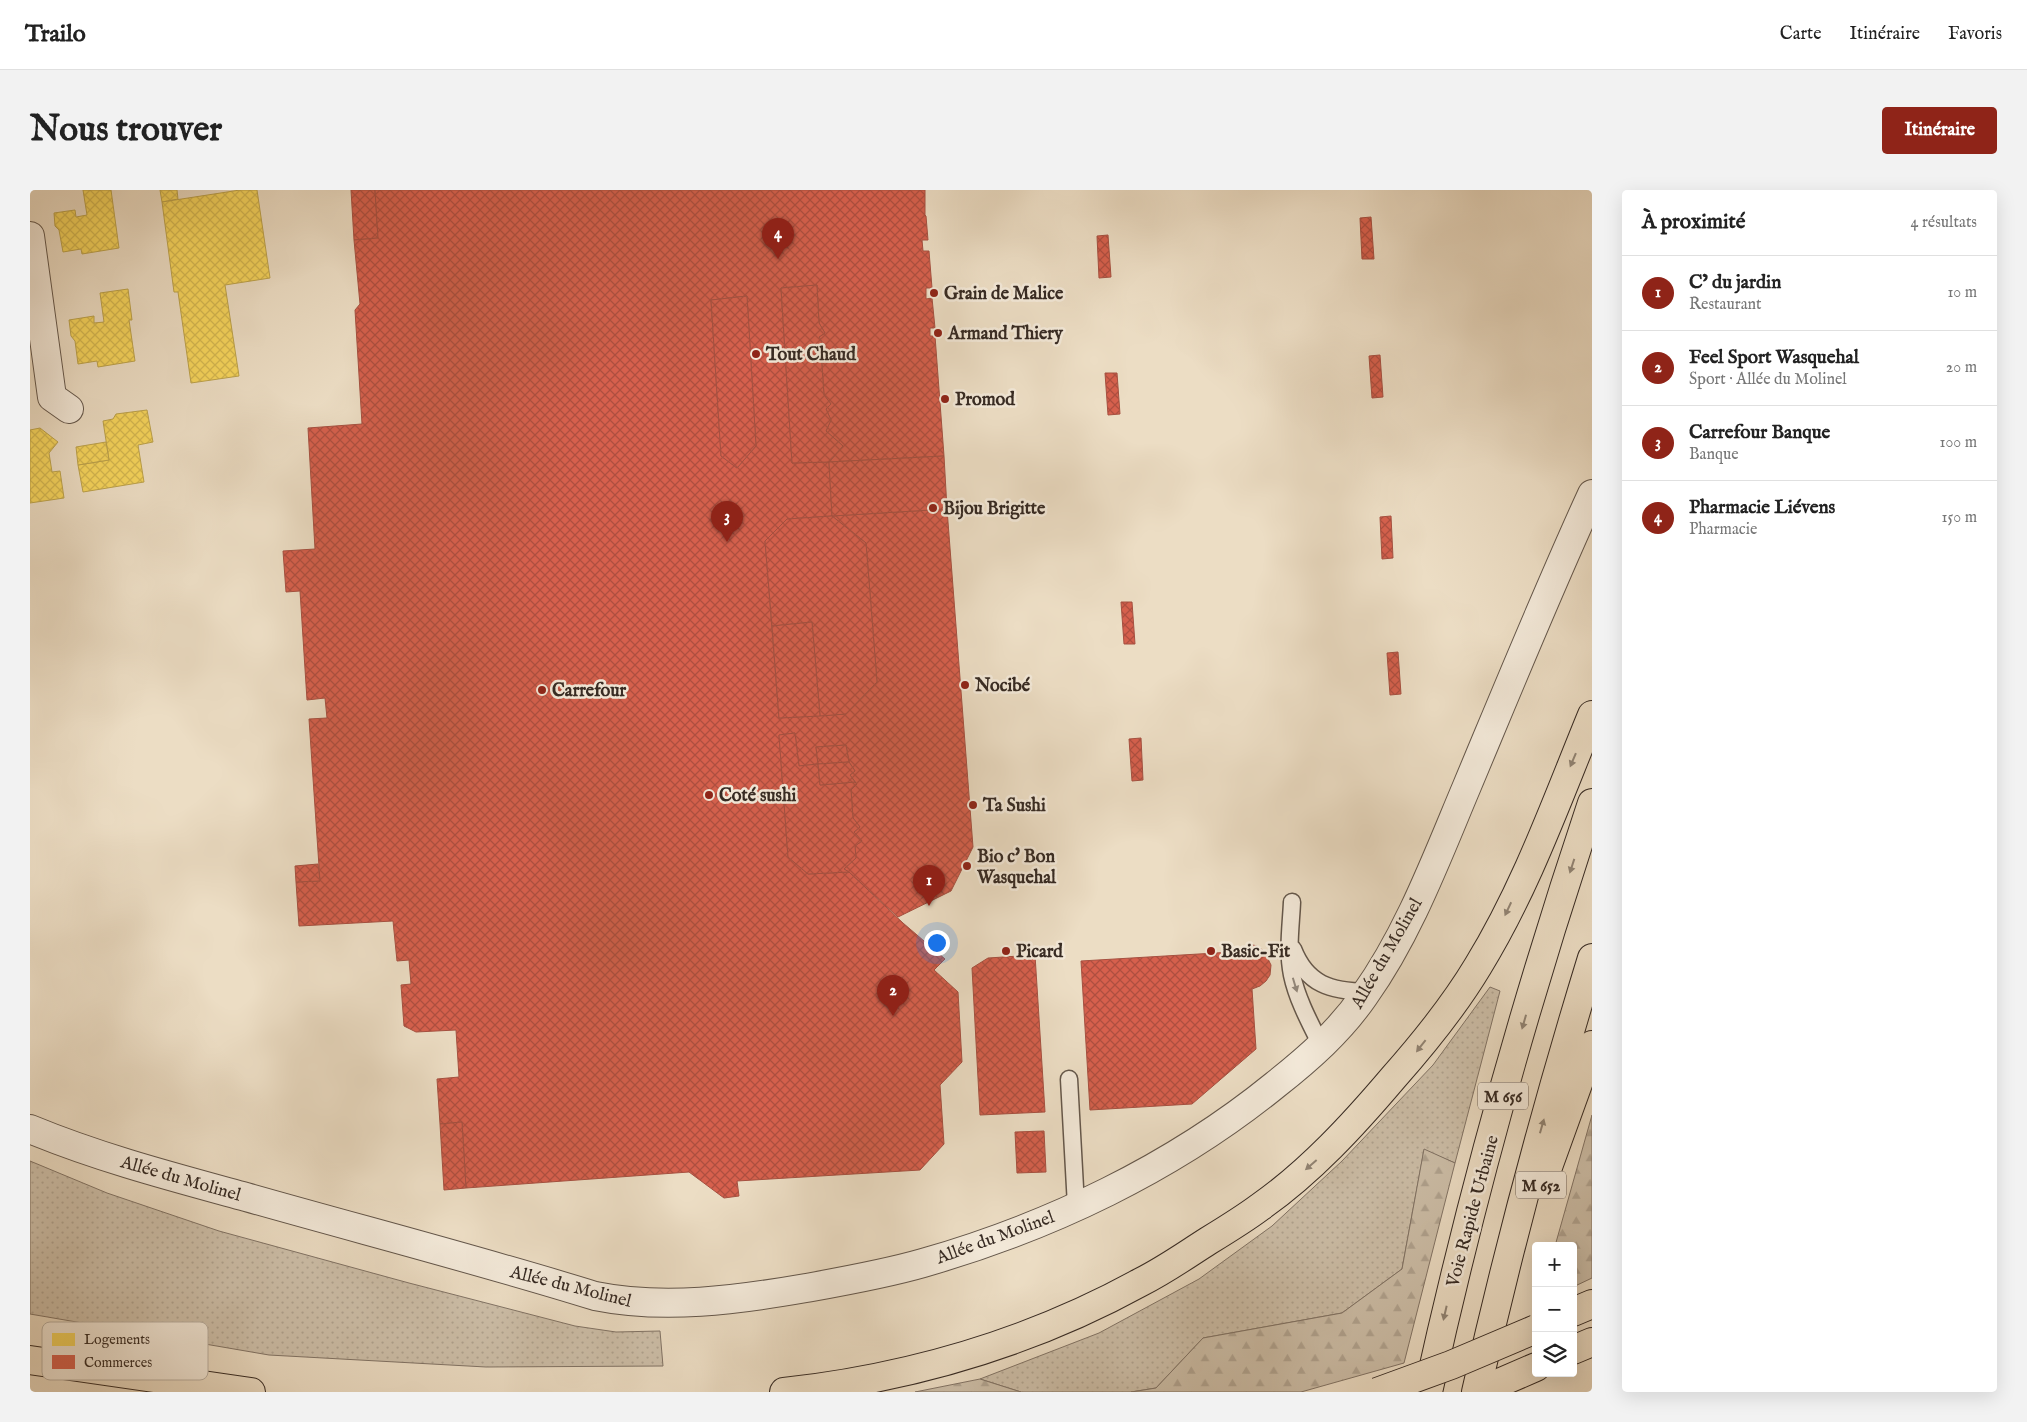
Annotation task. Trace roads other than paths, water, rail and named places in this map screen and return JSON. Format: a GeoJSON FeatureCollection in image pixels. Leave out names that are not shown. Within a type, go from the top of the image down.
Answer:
{"type":"FeatureCollection","features":[{"type":"Feature","properties":{"kind":"highway"},"geometry":{"type":"LineString","coordinates":[[784,1392],[873,1379],[929,1367],[1027,1336],[1066,1320],[1142,1282],[1261,1207],[1317,1160],[1370,1105],[1455,1002],[1479,965],[1502,922],[1540,840],[1592,716]]}},
{"type":"Feature","properties":{"kind":"highway","name":"Voie Rapide Urbaine"},"geometry":{"type":"LineString","coordinates":[[1428,1392],[1447,1306],[1491,1136],[1546,947],[1592,803]]}},
{"type":"Feature","properties":{"kind":"highway","name":"M 656"},"geometry":{"type":"LineString","coordinates":[[1477,1392],[1491,1326],[1534,1155],[1592,958]]}},
{"type":"Feature","properties":{"kind":"highway","name":"M 652"},"geometry":{"type":"LineString","coordinates":[[1491,1326],[1592,1045]]}},
{"type":"Feature","properties":{"kind":"highway"},"geometry":{"type":"LineString","coordinates":[[1577,1310],[1592,1304]]}},
{"type":"Feature","properties":{"kind":"highway"},"geometry":{"type":"LineString","coordinates":[[1377,1392],[1451,1365],[1532,1332]]}},
{"type":"Feature","properties":{"kind":"highway"},"geometry":{"type":"LineString","coordinates":[[1477,1392],[1532,1369]]}},
{"type":"Feature","properties":{"kind":"highway"},"geometry":{"type":"LineString","coordinates":[[168,1380],[251,1392]]}},
{"type":"Feature","properties":{"kind":"street"},"geometry":{"type":"LineString","coordinates":[[30,236],[52,397],[69,409]]}},
{"type":"Feature","properties":{"kind":"street","name":"Allée du Molinel"},"geometry":{"type":"LineString","coordinates":[[30,1129],[55,1140],[164,1175],[595,1296],[641,1303],[705,1301],[766,1295],[890,1271],[959,1252],[1076,1206],[1152,1168],[1230,1120],[1321,1046],[1344,1022],[1367,992],[1389,954],[1426,880],[1592,494]]}},
{"type":"Feature","properties":{"kind":"lane"},"geometry":{"type":"LineString","coordinates":[[1292,902],[1290,943],[1292,973],[1296,988],[1321,1046]]}},
{"type":"Feature","properties":{"kind":"lane"},"geometry":{"type":"LineString","coordinates":[[1290,943],[1302,967],[1316,981],[1340,990],[1367,992]]}},
{"type":"Feature","properties":{"kind":"lane"},"geometry":{"type":"LineString","coordinates":[[1069,1079],[1076,1206]]}},
{"type":"Feature","properties":{"kind":"place","name":"Pharmacie Liévens"},"geometry":{"type":"Point","coordinates":[778,259]}},
{"type":"Feature","properties":{"kind":"place","name":"Grain de Malice"},"geometry":{"type":"Point","coordinates":[934,293]}},
{"type":"Feature","properties":{"kind":"place","name":"Armand Thiery"},"geometry":{"type":"Point","coordinates":[938,333]}},
{"type":"Feature","properties":{"kind":"place","name":"Tout Chaud"},"geometry":{"type":"Point","coordinates":[756,354]}},
{"type":"Feature","properties":{"kind":"place","name":"Promod"},"geometry":{"type":"Point","coordinates":[945,399]}},
{"type":"Feature","properties":{"kind":"place","name":"Bijou Brigitte"},"geometry":{"type":"Point","coordinates":[933,508]}},
{"type":"Feature","properties":{"kind":"place","name":"Carrefour Banque"},"geometry":{"type":"Point","coordinates":[727,542]}},
{"type":"Feature","properties":{"kind":"place","name":"Nocibé"},"geometry":{"type":"Point","coordinates":[965,685]}},
{"type":"Feature","properties":{"kind":"place","name":"Carrefour"},"geometry":{"type":"Point","coordinates":[542,690]}},
{"type":"Feature","properties":{"kind":"place","name":"Coté sushi"},"geometry":{"type":"Point","coordinates":[709,795]}},
{"type":"Feature","properties":{"kind":"place","name":"Ta Sushi"},"geometry":{"type":"Point","coordinates":[973,805]}},
{"type":"Feature","properties":{"kind":"place","name":"Bio c' Bon Wasquehal"},"geometry":{"type":"Point","coordinates":[967,866]}},
{"type":"Feature","properties":{"kind":"place","name":"C’ du jardin"},"geometry":{"type":"Point","coordinates":[929,906]}},
{"type":"Feature","properties":{"kind":"place","name":"Picard"},"geometry":{"type":"Point","coordinates":[1006,951]}},
{"type":"Feature","properties":{"kind":"place","name":"Basic-Fit"},"geometry":{"type":"Point","coordinates":[1211,951]}},
{"type":"Feature","properties":{"kind":"place","name":"Feel Sport Wasquehal"},"geometry":{"type":"Point","coordinates":[893,1016]}}]}
